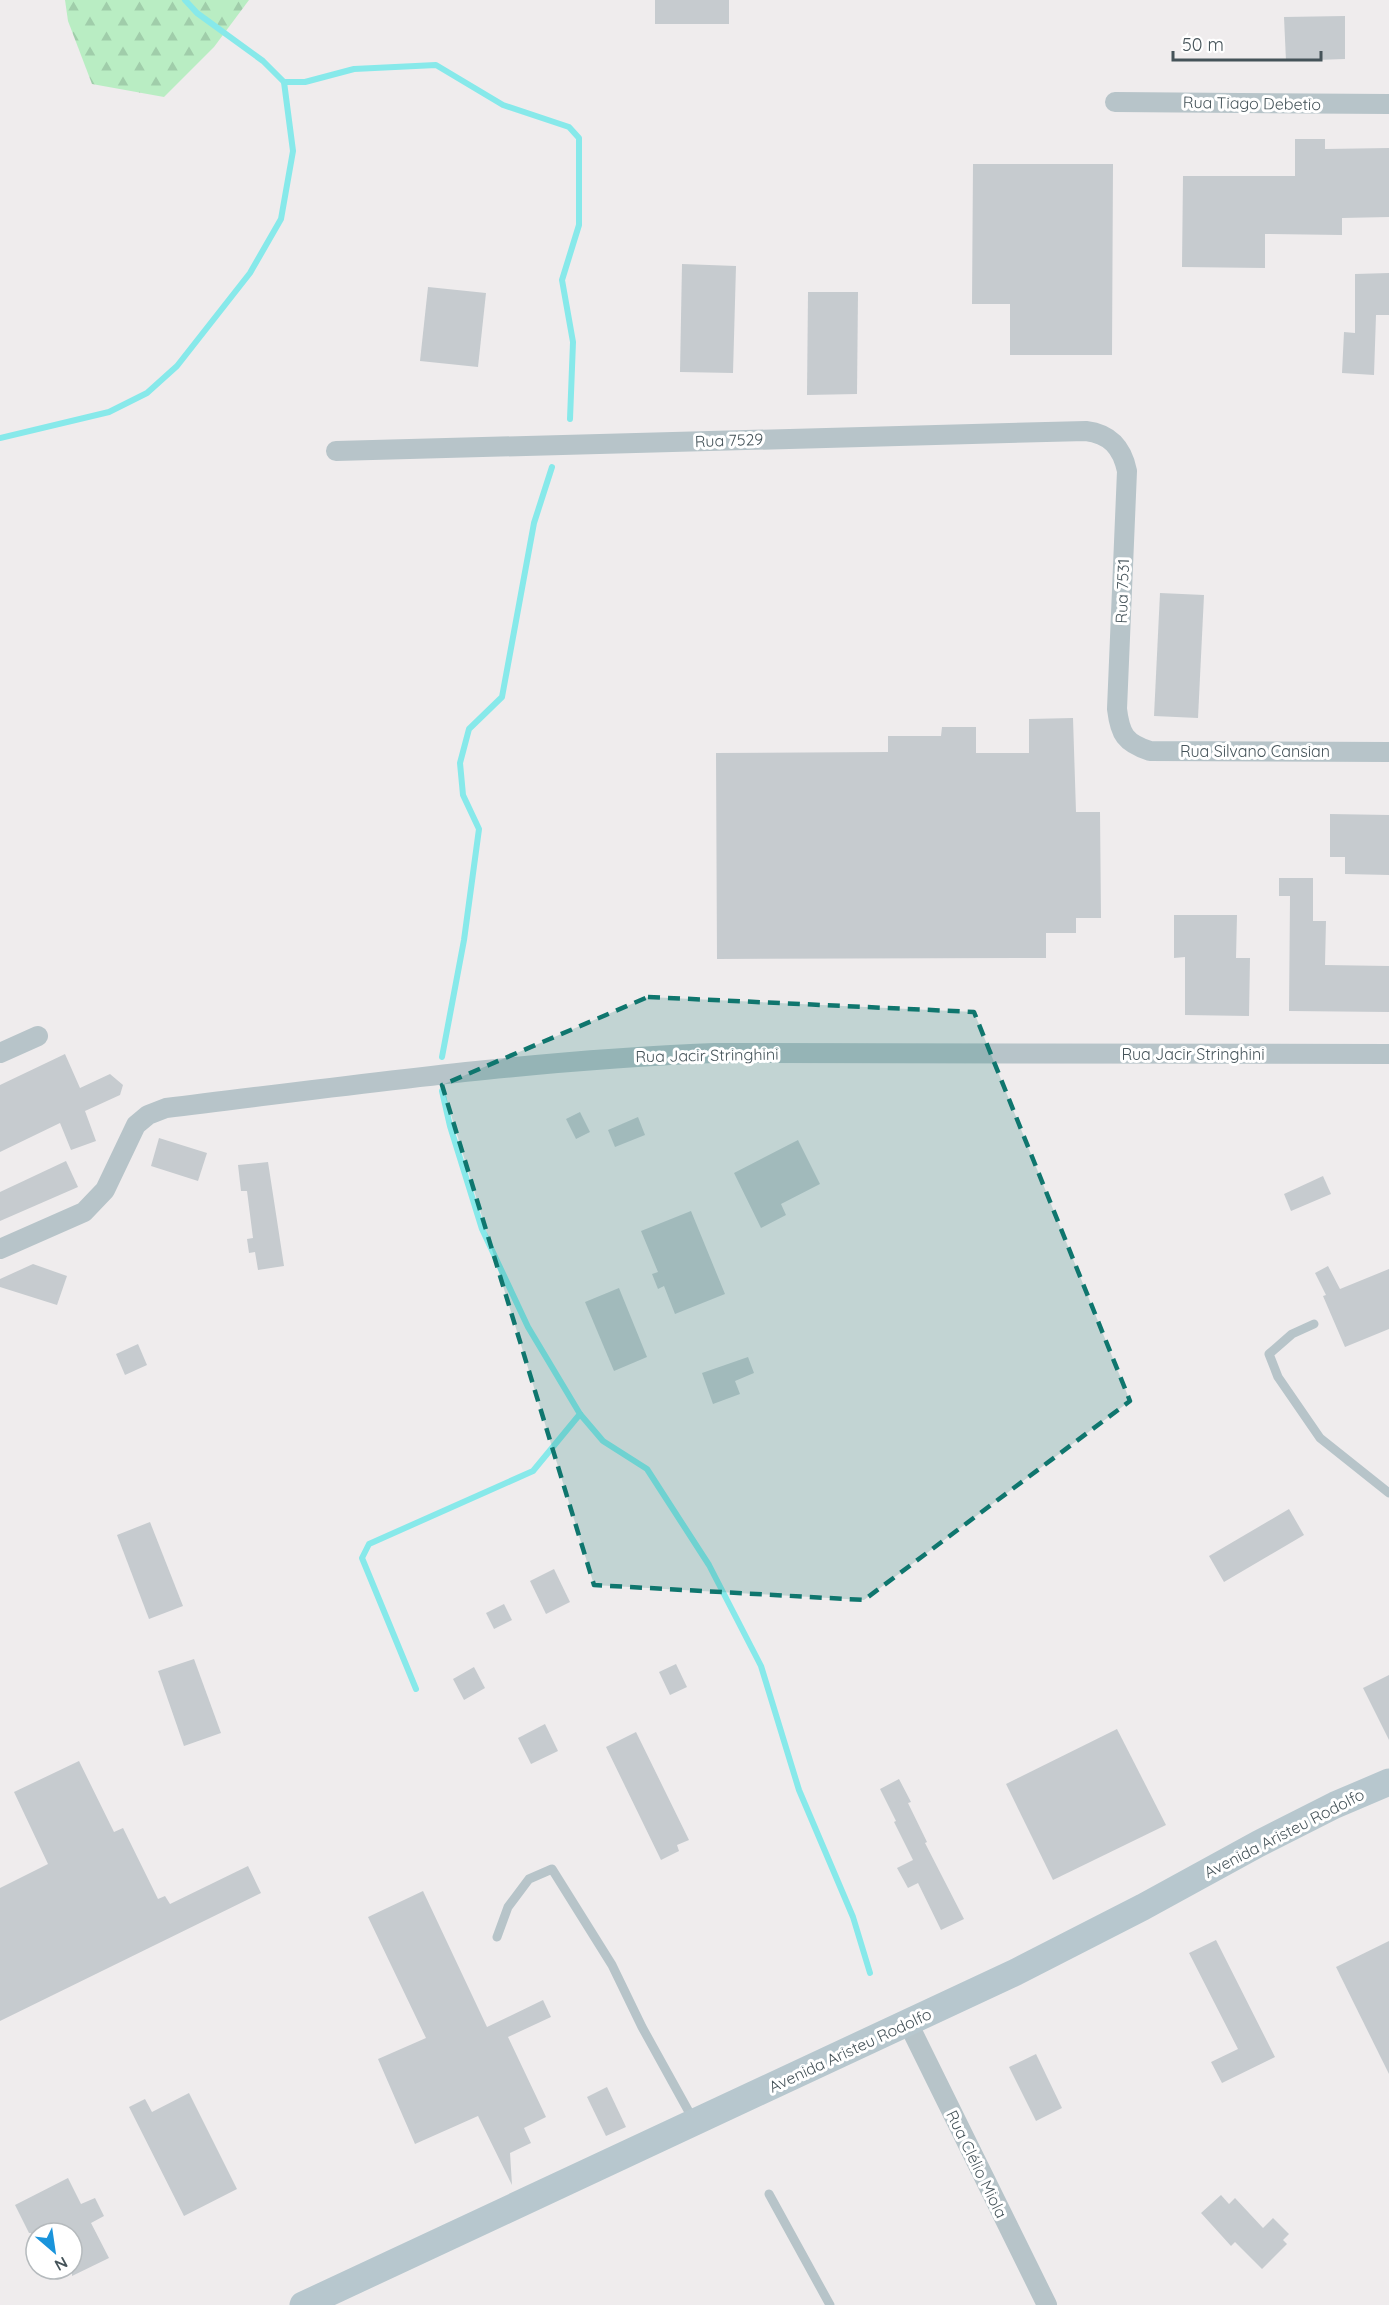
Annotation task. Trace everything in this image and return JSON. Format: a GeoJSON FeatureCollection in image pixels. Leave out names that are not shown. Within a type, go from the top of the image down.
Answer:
{"type":"FeatureCollection","features":[{"type":"Feature","properties":{"kind":"street","name":"Rua Tiago Debetio"},"geometry":{"type":"LineString","coordinates":[[1115,102],[1389,104]]}},
{"type":"Feature","properties":{"kind":"street","name":"Rua 7529"},"geometry":{"type":"LineString","coordinates":[[336,451],[1086,430],[1098,432],[1118,445]]}},
{"type":"Feature","properties":{"kind":"street","name":"Rua 7531"},"geometry":{"type":"LineString","coordinates":[[1118,445],[1127,471],[1117,709],[1119,726],[1125,738]]}},
{"type":"Feature","properties":{"kind":"street","name":"Rua Silvano Cansian"},"geometry":{"type":"LineString","coordinates":[[1125,738],[1136,747],[1150,751],[1389,752]]}},
{"type":"Feature","properties":{"kind":"street"},"geometry":{"type":"LineString","coordinates":[[0,1053],[38,1036]]}},
{"type":"Feature","properties":{"kind":"street","name":"Rua Jacir Stringhini"},"geometry":{"type":"LineString","coordinates":[[0,1249],[84,1212],[105,1190],[136,1125],[148,1115],[166,1108],[566,1061],[714,1053],[1389,1054]]}},
{"type":"Feature","properties":{"kind":"street","name":"Avenida Aristeu Rodolfo"},"geometry":{"type":"LineString","coordinates":[[303,2305],[908,2023],[1087,1936],[1325,1810],[1389,1782]]}},
{"type":"Feature","properties":{"kind":"street","name":"Rua Clélio Miola"},"geometry":{"type":"LineString","coordinates":[[908,2023],[1047,2305]]}},
{"type":"Feature","properties":{"kind":"lane"},"geometry":{"type":"LineString","coordinates":[[1314,1324],[1292,1334],[1269,1354],[1278,1377],[1320,1438],[1389,1493]]}},
{"type":"Feature","properties":{"kind":"lane"},"geometry":{"type":"LineString","coordinates":[[497,1937],[508,1908],[529,1879],[552,1869],[612,1965],[642,2027],[695,2123]]}},
{"type":"Feature","properties":{"kind":"lane"},"geometry":{"type":"LineString","coordinates":[[769,2194],[830,2305]]}},
{"type":"Feature","properties":{"kind":"highlighted area"},"geometry":{"type":"Polygon","coordinates":[[[648,997],[974,1012],[1130,1401],[864,1600],[594,1585],[442,1085],[648,997]]]}},
{"type":"Feature","properties":{"kind":"green space"},"geometry":{"type":"Polygon","coordinates":[[[65,0],[249,0],[214,47],[164,97],[92,84],[68,21],[65,0]]]}},
{"type":"Feature","properties":{"kind":"building"},"geometry":{"type":"Polygon","coordinates":[[[655,0],[729,0],[729,24],[655,24],[655,0]]]}},
{"type":"Feature","properties":{"kind":"building"},"geometry":{"type":"Polygon","coordinates":[[[1345,16],[1345,59],[1286,61],[1284,17],[1345,16]]]}},
{"type":"Feature","properties":{"kind":"building"},"geometry":{"type":"Polygon","coordinates":[[[1295,139],[1325,139],[1325,149],[1389,148],[1389,217],[1342,218],[1342,235],[1265,234],[1265,268],[1182,267],[1183,176],[1295,176],[1295,139]]]}},
{"type":"Feature","properties":{"kind":"building"},"geometry":{"type":"Polygon","coordinates":[[[973,164],[1113,164],[1112,355],[1010,355],[1010,304],[972,304],[973,164]]]}},
{"type":"Feature","properties":{"kind":"building"},"geometry":{"type":"Polygon","coordinates":[[[682,264],[736,266],[733,373],[680,372],[682,264]]]}},
{"type":"Feature","properties":{"kind":"building"},"geometry":{"type":"Polygon","coordinates":[[[1389,273],[1389,315],[1376,315],[1374,375],[1342,373],[1344,332],[1355,333],[1355,274],[1389,273]]]}},
{"type":"Feature","properties":{"kind":"building"},"geometry":{"type":"Polygon","coordinates":[[[428,287],[486,293],[478,367],[420,361],[428,287]]]}},
{"type":"Feature","properties":{"kind":"building"},"geometry":{"type":"Polygon","coordinates":[[[808,292],[858,292],[857,394],[807,395],[808,292]]]}},
{"type":"Feature","properties":{"kind":"building"},"geometry":{"type":"Polygon","coordinates":[[[1160,593],[1204,595],[1198,718],[1154,716],[1160,593]]]}},
{"type":"Feature","properties":{"kind":"building"},"geometry":{"type":"Polygon","coordinates":[[[1073,718],[1076,812],[1100,812],[1101,918],[1076,918],[1076,933],[1046,933],[1046,958],[717,959],[716,753],[888,752],[888,736],[941,736],[942,727],[976,727],[976,753],[1029,753],[1029,719],[1073,718]]]}},
{"type":"Feature","properties":{"kind":"building"},"geometry":{"type":"Polygon","coordinates":[[[1330,814],[1389,815],[1389,875],[1345,874],[1345,857],[1330,857],[1330,814]]]}},
{"type":"Feature","properties":{"kind":"building"},"geometry":{"type":"Polygon","coordinates":[[[1279,878],[1313,878],[1313,921],[1326,921],[1325,965],[1389,966],[1389,1012],[1289,1011],[1290,896],[1279,896],[1279,878]]]}},
{"type":"Feature","properties":{"kind":"building"},"geometry":{"type":"Polygon","coordinates":[[[1174,915],[1237,915],[1236,958],[1250,958],[1249,1016],[1185,1015],[1185,957],[1174,958],[1174,915]]]}},
{"type":"Feature","properties":{"kind":"building"},"geometry":{"type":"Polygon","coordinates":[[[65,1054],[80,1088],[110,1074],[123,1085],[120,1095],[85,1111],[96,1141],[71,1150],[60,1123],[0,1152],[0,1085],[65,1054]]]}},
{"type":"Feature","properties":{"kind":"building"},"geometry":{"type":"Polygon","coordinates":[[[580,1112],[590,1132],[576,1139],[566,1119],[580,1112]]]}},
{"type":"Feature","properties":{"kind":"building"},"geometry":{"type":"Polygon","coordinates":[[[638,1117],[645,1135],[615,1147],[608,1130],[638,1117]]]}},
{"type":"Feature","properties":{"kind":"building"},"geometry":{"type":"Polygon","coordinates":[[[159,1138],[207,1153],[198,1181],[151,1166],[159,1138]]]}},
{"type":"Feature","properties":{"kind":"building"},"geometry":{"type":"Polygon","coordinates":[[[798,1140],[820,1184],[781,1204],[786,1215],[761,1228],[734,1173],[798,1140]]]}},
{"type":"Feature","properties":{"kind":"building"},"geometry":{"type":"Polygon","coordinates":[[[66,1161],[78,1187],[0,1221],[0,1192],[66,1161]]]}},
{"type":"Feature","properties":{"kind":"building"},"geometry":{"type":"Polygon","coordinates":[[[268,1162],[284,1266],[258,1270],[255,1252],[249,1253],[247,1239],[253,1238],[247,1191],[241,1191],[238,1165],[268,1162]]]}},
{"type":"Feature","properties":{"kind":"building"},"geometry":{"type":"Polygon","coordinates":[[[1323,1176],[1331,1194],[1291,1211],[1284,1194],[1323,1176]]]}},
{"type":"Feature","properties":{"kind":"building"},"geometry":{"type":"Polygon","coordinates":[[[691,1211],[725,1294],[675,1314],[664,1286],[658,1289],[652,1274],[658,1272],[641,1231],[691,1211]]]}},
{"type":"Feature","properties":{"kind":"building"},"geometry":{"type":"Polygon","coordinates":[[[33,1264],[67,1276],[57,1305],[0,1287],[0,1279],[33,1264]]]}},
{"type":"Feature","properties":{"kind":"building"},"geometry":{"type":"Polygon","coordinates":[[[1328,1266],[1340,1289],[1389,1269],[1389,1329],[1345,1347],[1323,1296],[1326,1295],[1315,1273],[1328,1266]]]}},
{"type":"Feature","properties":{"kind":"building"},"geometry":{"type":"Polygon","coordinates":[[[619,1288],[647,1357],[614,1371],[585,1302],[619,1288]]]}},
{"type":"Feature","properties":{"kind":"building"},"geometry":{"type":"Polygon","coordinates":[[[138,1344],[147,1365],[125,1375],[116,1354],[138,1344]]]}},
{"type":"Feature","properties":{"kind":"building"},"geometry":{"type":"Polygon","coordinates":[[[748,1357],[754,1373],[735,1381],[740,1394],[713,1404],[702,1373],[748,1357]]]}},
{"type":"Feature","properties":{"kind":"building"},"geometry":{"type":"Polygon","coordinates":[[[1289,1509],[1304,1535],[1224,1582],[1209,1556],[1289,1509]]]}},
{"type":"Feature","properties":{"kind":"building"},"geometry":{"type":"Polygon","coordinates":[[[150,1522],[183,1606],[149,1619],[117,1535],[150,1522]]]}},
{"type":"Feature","properties":{"kind":"building"},"geometry":{"type":"Polygon","coordinates":[[[554,1569],[570,1602],[546,1614],[530,1581],[554,1569]]]}},
{"type":"Feature","properties":{"kind":"building"},"geometry":{"type":"Polygon","coordinates":[[[504,1604],[512,1620],[494,1629],[486,1613],[504,1604]]]}},
{"type":"Feature","properties":{"kind":"building"},"geometry":{"type":"Polygon","coordinates":[[[194,1659],[221,1733],[184,1746],[158,1671],[194,1659]]]}},
{"type":"Feature","properties":{"kind":"building"},"geometry":{"type":"Polygon","coordinates":[[[676,1664],[687,1687],[670,1695],[659,1672],[676,1664]]]}},
{"type":"Feature","properties":{"kind":"building"},"geometry":{"type":"Polygon","coordinates":[[[474,1667],[485,1688],[464,1700],[453,1679],[474,1667]]]}},
{"type":"Feature","properties":{"kind":"building"},"geometry":{"type":"Polygon","coordinates":[[[1389,1675],[1389,1740],[1363,1688],[1389,1675]]]}},
{"type":"Feature","properties":{"kind":"building"},"geometry":{"type":"Polygon","coordinates":[[[545,1724],[558,1751],[531,1764],[518,1738],[545,1724]]]}},
{"type":"Feature","properties":{"kind":"building"},"geometry":{"type":"Polygon","coordinates":[[[1117,1729],[1166,1825],[1053,1880],[1006,1784],[1117,1729]]]}},
{"type":"Feature","properties":{"kind":"building"},"geometry":{"type":"Polygon","coordinates":[[[636,1732],[689,1840],[677,1845],[679,1851],[661,1860],[606,1747],[636,1732]]]}},
{"type":"Feature","properties":{"kind":"building"},"geometry":{"type":"Polygon","coordinates":[[[79,1761],[114,1832],[123,1828],[158,1899],[165,1896],[170,1904],[248,1866],[261,1893],[0,2021],[0,1888],[48,1864],[14,1792],[79,1761]]]}},
{"type":"Feature","properties":{"kind":"building"},"geometry":{"type":"Polygon","coordinates":[[[899,1779],[911,1802],[908,1803],[927,1842],[925,1843],[964,1919],[941,1930],[918,1883],[908,1888],[897,1868],[913,1860],[880,1789],[899,1779]]]}},
{"type":"Feature","properties":{"kind":"building"},"geometry":{"type":"Polygon","coordinates":[[[423,1891],[487,2027],[543,2000],[551,2017],[508,2037],[546,2117],[524,2128],[531,2143],[510,2153],[512,2185],[478,2116],[415,2144],[378,2059],[426,2038],[368,1917],[423,1891]]]}},
{"type":"Feature","properties":{"kind":"building"},"geometry":{"type":"Polygon","coordinates":[[[1216,1940],[1275,2057],[1222,2083],[1211,2062],[1238,2049],[1189,1953],[1216,1940]]]}},
{"type":"Feature","properties":{"kind":"building"},"geometry":{"type":"Polygon","coordinates":[[[1389,1941],[1389,2074],[1336,1967],[1389,1941]]]}},
{"type":"Feature","properties":{"kind":"building"},"geometry":{"type":"Polygon","coordinates":[[[1036,2054],[1062,2108],[1036,2121],[1009,2067],[1036,2054]]]}},
{"type":"Feature","properties":{"kind":"building"},"geometry":{"type":"Polygon","coordinates":[[[607,2087],[626,2127],[606,2136],[587,2097],[607,2087]]]}},
{"type":"Feature","properties":{"kind":"building"},"geometry":{"type":"Polygon","coordinates":[[[189,2093],[237,2189],[184,2216],[129,2107],[145,2099],[152,2112],[189,2093]]]}},
{"type":"Feature","properties":{"kind":"building"},"geometry":{"type":"Polygon","coordinates":[[[68,2178],[81,2204],[95,2198],[104,2216],[91,2223],[109,2258],[84,2270],[84,2221],[24,2221],[24,2223],[15,2205],[68,2178]]]}},
{"type":"Feature","properties":{"kind":"building"},"geometry":{"type":"Polygon","coordinates":[[[1221,2195],[1229,2204],[1235,2198],[1263,2228],[1273,2218],[1289,2234],[1283,2240],[1287,2244],[1262,2269],[1235,2242],[1231,2246],[1201,2213],[1221,2195]]]}},
{"type":"Feature","properties":{"kind":"waterway"},"geometry":{"type":"LineString","coordinates":[[0,438],[109,412],[147,393],[177,366],[250,273],[281,219],[293,151],[284,82],[263,61],[197,13],[185,0]]}},
{"type":"Feature","properties":{"kind":"waterway"},"geometry":{"type":"LineString","coordinates":[[284,82],[305,82],[354,69],[436,65],[503,105],[569,127],[579,138],[579,225],[562,280],[573,342],[570,419]]}},
{"type":"Feature","properties":{"kind":"waterway"},"geometry":{"type":"LineString","coordinates":[[442,1057],[464,940],[479,829],[463,795],[460,763],[469,729],[502,697],[534,523],[552,467]]}},
{"type":"Feature","properties":{"kind":"waterway"},"geometry":{"type":"LineString","coordinates":[[442,1091],[450,1126],[482,1229],[528,1327],[580,1414],[603,1441],[647,1469],[709,1565],[761,1666],[799,1790],[853,1917],[870,1973]]}},
{"type":"Feature","properties":{"kind":"waterway"},"geometry":{"type":"LineString","coordinates":[[416,1689],[362,1558],[369,1544],[533,1471],[580,1414]]}}]}
